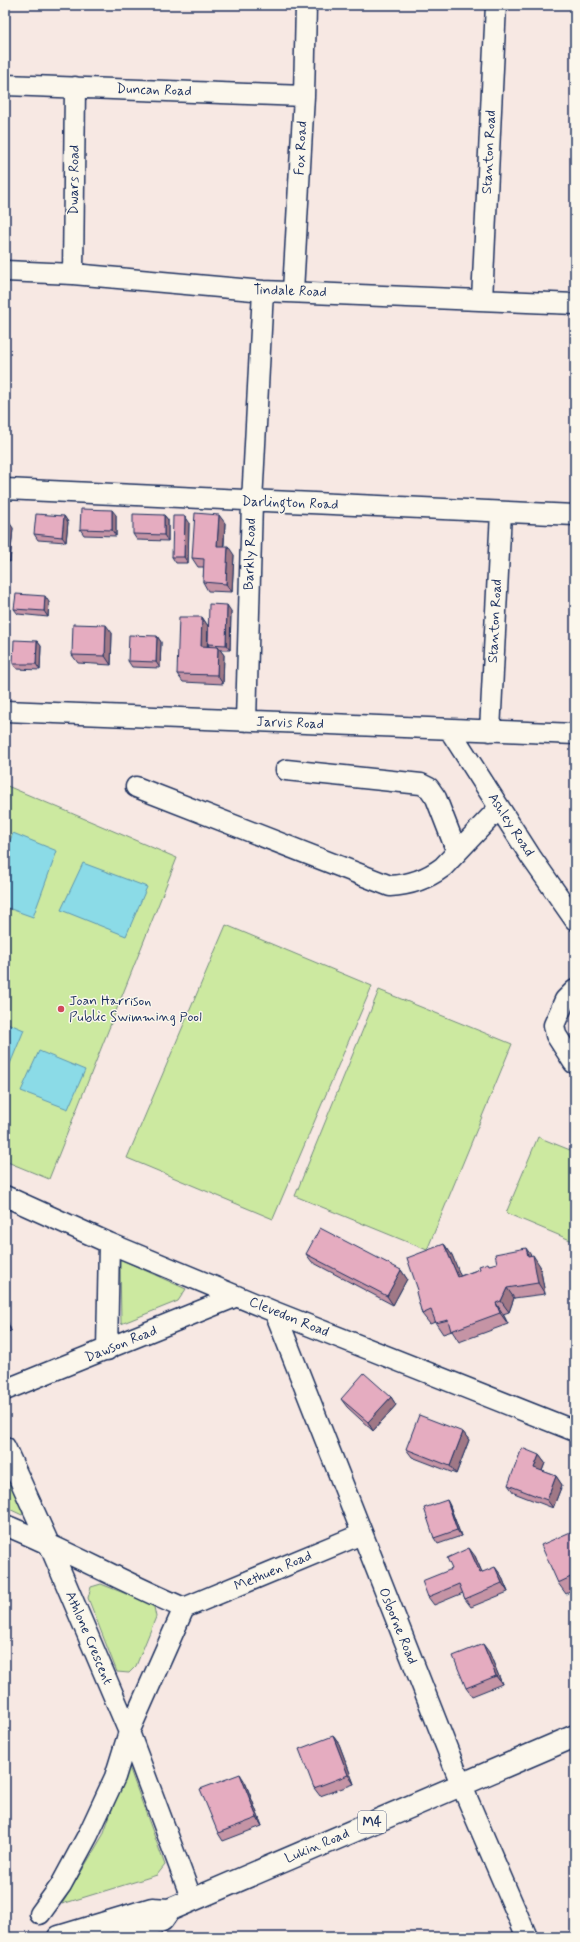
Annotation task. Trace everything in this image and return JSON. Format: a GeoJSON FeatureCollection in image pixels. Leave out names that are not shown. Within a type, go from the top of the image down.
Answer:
{"type":"FeatureCollection","features":[{"type":"Feature","properties":{"kind":"main road","name":"Lukin Road"},"geometry":{"type":"LineString","coordinates":[[59,1937],[152,1909],[169,1910],[575,1736]]}},
{"type":"Feature","properties":{"kind":"main road","name":"Lukin Road"},"geometry":{"type":"LineString","coordinates":[[123,1937],[162,1920],[169,1910]]}},
{"type":"Feature","properties":{"kind":"street","name":"Fox Road"},"geometry":{"type":"LineString","coordinates":[[293,291],[304,96],[306,5]]}},
{"type":"Feature","properties":{"kind":"street","name":"Stanton Road"},"geometry":{"type":"LineString","coordinates":[[482,300],[496,5]]}},
{"type":"Feature","properties":{"kind":"street","name":"Duncan Road"},"geometry":{"type":"LineString","coordinates":[[5,85],[304,96]]}},
{"type":"Feature","properties":{"kind":"street","name":"Dwars Road"},"geometry":{"type":"LineString","coordinates":[[73,274],[75,87]]}},
{"type":"Feature","properties":{"kind":"street","name":"Tindale Road"},"geometry":{"type":"LineString","coordinates":[[5,271],[73,274],[264,291],[293,291],[575,304]]}},
{"type":"Feature","properties":{"kind":"street","name":"Barkly Road"},"geometry":{"type":"LineString","coordinates":[[246,721],[252,502],[264,291]]}},
{"type":"Feature","properties":{"kind":"street","name":"Darlington Road"},"geometry":{"type":"LineString","coordinates":[[5,490],[575,515]]}},
{"type":"Feature","properties":{"kind":"street","name":"Stanton Road"},"geometry":{"type":"LineString","coordinates":[[490,731],[501,512]]}},
{"type":"Feature","properties":{"kind":"street","name":"Jarvis Road"},"geometry":{"type":"LineString","coordinates":[[5,711],[575,734]]}},
{"type":"Feature","properties":{"kind":"street","name":"Ashley Road"},"geometry":{"type":"LineString","coordinates":[[449,729],[575,920]]}},
{"type":"Feature","properties":{"kind":"street"},"geometry":{"type":"LineString","coordinates":[[286,770],[421,784],[429,788],[436,798],[457,852]]}},
{"type":"Feature","properties":{"kind":"street"},"geometry":{"type":"LineString","coordinates":[[136,787],[390,886],[410,884],[424,880],[443,867],[500,808]]}},
{"type":"Feature","properties":{"kind":"street"},"geometry":{"type":"LineString","coordinates":[[574,1063],[556,1034],[554,1025],[564,1000],[575,990]]}},
{"type":"Feature","properties":{"kind":"street","name":"Clevedon Road"},"geometry":{"type":"LineString","coordinates":[[5,1196],[109,1243],[275,1312],[575,1431]]}},
{"type":"Feature","properties":{"kind":"street"},"geometry":{"type":"LineString","coordinates":[[106,1350],[109,1243]]}},
{"type":"Feature","properties":{"kind":"street","name":"Dawson Road"},"geometry":{"type":"LineString","coordinates":[[5,1390],[237,1296]]}},
{"type":"Feature","properties":{"kind":"street","name":"Osborne Road"},"geometry":{"type":"LineString","coordinates":[[275,1312],[461,1784],[527,1937]]}},
{"type":"Feature","properties":{"kind":"street","name":"Athlone Crescent"},"geometry":{"type":"LineString","coordinates":[[5,1447],[50,1544],[130,1732],[192,1900]]}},
{"type":"Feature","properties":{"kind":"street"},"geometry":{"type":"LineString","coordinates":[[5,1525],[50,1544],[142,1590],[184,1608],[130,1732],[115,1777],[88,1835],[61,1885],[40,1914]]}},
{"type":"Feature","properties":{"kind":"street","name":"Methuen Road"},"geometry":{"type":"LineString","coordinates":[[184,1608],[362,1534]]}},
{"type":"Feature","properties":{"kind":"green space","name":"Joan Harrison Public Swimming Pool"},"geometry":{"type":"Polygon","coordinates":[[[5,785],[177,858],[49,1179],[5,1161],[5,785]]]}},
{"type":"Feature","properties":{"kind":"green space"},"geometry":{"type":"Polygon","coordinates":[[[226,925],[372,986],[273,1219],[127,1158],[226,925]]]}},
{"type":"Feature","properties":{"kind":"green space"},"geometry":{"type":"Polygon","coordinates":[[[379,990],[512,1044],[427,1250],[295,1196],[379,990]]]}},
{"type":"Feature","properties":{"kind":"green space"},"geometry":{"type":"Polygon","coordinates":[[[538,1137],[575,1152],[575,1242],[506,1213],[538,1137]]]}},
{"type":"Feature","properties":{"kind":"green space"},"geometry":{"type":"Polygon","coordinates":[[[120,1259],[186,1289],[178,1301],[121,1324],[120,1259]]]}},
{"type":"Feature","properties":{"kind":"green space"},"geometry":{"type":"Polygon","coordinates":[[[5,1471],[25,1511],[22,1515],[5,1507],[5,1471]]]}},
{"type":"Feature","properties":{"kind":"green space"},"geometry":{"type":"Polygon","coordinates":[[[101,1584],[149,1603],[154,1607],[156,1617],[136,1666],[129,1673],[117,1672],[88,1598],[91,1587],[101,1584]]]}},
{"type":"Feature","properties":{"kind":"green space"},"geometry":{"type":"Polygon","coordinates":[[[128,1764],[165,1865],[157,1875],[62,1904],[103,1835],[128,1764]]]}},
{"type":"Feature","properties":{"kind":"water"},"geometry":{"type":"Polygon","coordinates":[[[13,833],[57,851],[33,917],[5,907],[5,853],[13,833]]]}},
{"type":"Feature","properties":{"kind":"water"},"geometry":{"type":"Polygon","coordinates":[[[83,863],[147,887],[126,936],[61,910],[83,863]]]}},
{"type":"Feature","properties":{"kind":"water"},"geometry":{"type":"Polygon","coordinates":[[[5,1022],[24,1030],[5,1076],[5,1022]]]}},
{"type":"Feature","properties":{"kind":"water"},"geometry":{"type":"Polygon","coordinates":[[[39,1051],[85,1070],[68,1109],[21,1091],[39,1051]]]}},
{"type":"Feature","properties":{"kind":"building"},"geometry":{"type":"Polygon","coordinates":[[[81,509],[112,510],[112,530],[80,529],[81,509]]]}},
{"type":"Feature","properties":{"kind":"building"},"geometry":{"type":"Polygon","coordinates":[[[195,513],[219,515],[217,546],[228,546],[226,584],[203,582],[204,559],[192,558],[195,513]]]}},
{"type":"Feature","properties":{"kind":"building"},"geometry":{"type":"Polygon","coordinates":[[[36,514],[64,516],[62,537],[34,534],[36,514]]]}},
{"type":"Feature","properties":{"kind":"building"},"geometry":{"type":"Polygon","coordinates":[[[133,514],[164,515],[164,535],[133,534],[133,514]]]}},
{"type":"Feature","properties":{"kind":"building"},"geometry":{"type":"Polygon","coordinates":[[[173,516],[185,516],[184,557],[172,557],[173,516]]]}},
{"type":"Feature","properties":{"kind":"building"},"geometry":{"type":"Polygon","coordinates":[[[5,519],[7,519],[5,542],[5,519]]]}},
{"type":"Feature","properties":{"kind":"building"},"geometry":{"type":"Polygon","coordinates":[[[16,594],[45,596],[44,611],[14,609],[16,594]]]}},
{"type":"Feature","properties":{"kind":"building"},"geometry":{"type":"Polygon","coordinates":[[[209,604],[227,605],[226,645],[208,644],[209,604]]]}},
{"type":"Feature","properties":{"kind":"building"},"geometry":{"type":"Polygon","coordinates":[[[179,617],[202,617],[201,646],[218,647],[217,675],[177,674],[179,617]]]}},
{"type":"Feature","properties":{"kind":"building"},"geometry":{"type":"Polygon","coordinates":[[[73,624],[106,625],[105,656],[72,655],[73,624]]]}},
{"type":"Feature","properties":{"kind":"building"},"geometry":{"type":"Polygon","coordinates":[[[129,635],[157,636],[156,662],[128,661],[129,635]]]}},
{"type":"Feature","properties":{"kind":"building"},"geometry":{"type":"Polygon","coordinates":[[[14,640],[37,641],[36,664],[13,664],[14,640]]]}},
{"type":"Feature","properties":{"kind":"building"},"geometry":{"type":"Polygon","coordinates":[[[320,1228],[401,1270],[387,1296],[306,1254],[320,1228]]]}},
{"type":"Feature","properties":{"kind":"building"},"geometry":{"type":"Polygon","coordinates":[[[444,1244],[458,1277],[480,1269],[479,1266],[488,1263],[489,1265],[497,1263],[495,1254],[526,1248],[528,1256],[533,1255],[538,1283],[507,1288],[501,1301],[496,1303],[500,1313],[451,1331],[448,1320],[436,1323],[431,1310],[422,1314],[416,1292],[418,1290],[407,1258],[444,1244]]]}},
{"type":"Feature","properties":{"kind":"building"},"geometry":{"type":"Polygon","coordinates":[[[364,1373],[391,1397],[368,1422],[341,1399],[364,1373]]]}},
{"type":"Feature","properties":{"kind":"building"},"geometry":{"type":"Polygon","coordinates":[[[419,1415],[463,1432],[450,1466],[406,1449],[419,1415]]]}},
{"type":"Feature","properties":{"kind":"building"},"geometry":{"type":"Polygon","coordinates":[[[522,1448],[539,1455],[534,1468],[556,1476],[547,1500],[508,1485],[522,1448]]]}},
{"type":"Feature","properties":{"kind":"building"},"geometry":{"type":"Polygon","coordinates":[[[447,1500],[457,1530],[434,1538],[424,1508],[447,1500]]]}},
{"type":"Feature","properties":{"kind":"building"},"geometry":{"type":"Polygon","coordinates":[[[575,1530],[575,1575],[558,1583],[541,1545],[575,1530]]]}},
{"type":"Feature","properties":{"kind":"building"},"geometry":{"type":"Polygon","coordinates":[[[469,1548],[480,1573],[495,1567],[502,1583],[465,1599],[459,1584],[428,1597],[422,1581],[452,1569],[447,1558],[469,1548]]]}},
{"type":"Feature","properties":{"kind":"building"},"geometry":{"type":"Polygon","coordinates":[[[483,1644],[496,1676],[466,1688],[453,1656],[483,1644]]]}},
{"type":"Feature","properties":{"kind":"building"},"geometry":{"type":"Polygon","coordinates":[[[333,1736],[348,1775],[314,1788],[299,1749],[333,1736]]]}},
{"type":"Feature","properties":{"kind":"building"},"geometry":{"type":"Polygon","coordinates":[[[240,1774],[257,1818],[218,1833],[200,1789],[240,1774]]]}},
{"type":"Feature","properties":{"kind":"place","name":"Joan Harrison Public Swimming Pool"},"geometry":{"type":"Point","coordinates":[61,1009]}}]}
